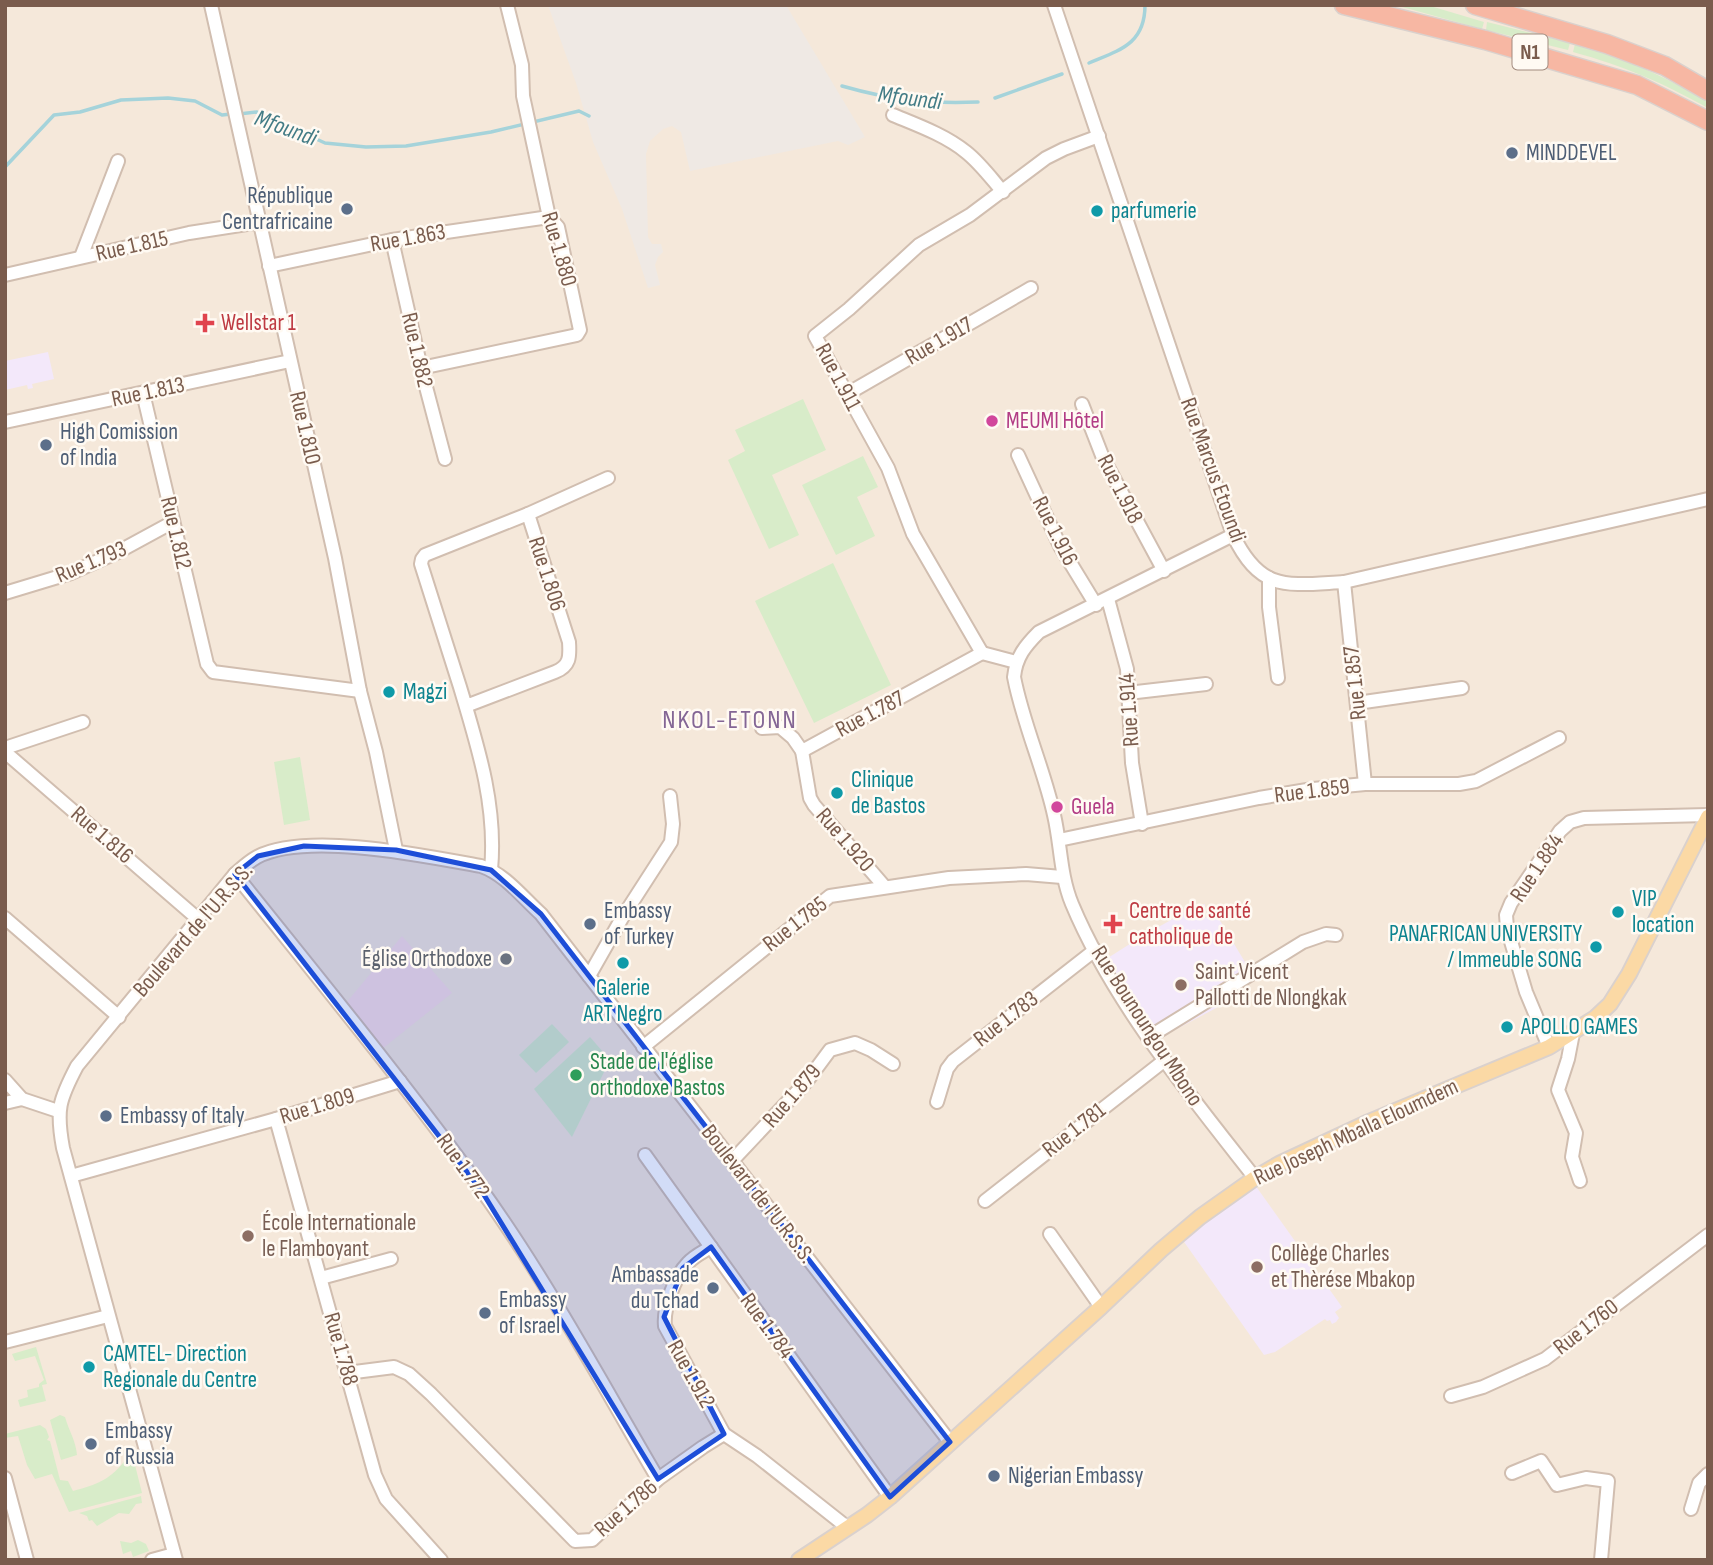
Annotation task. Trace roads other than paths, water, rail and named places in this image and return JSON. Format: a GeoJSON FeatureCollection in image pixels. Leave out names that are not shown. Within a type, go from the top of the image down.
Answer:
{"type":"FeatureCollection","features":[{"type":"Feature","properties":{"kind":"highway","name":"N1"},"geometry":{"type":"LineString","coordinates":[[1345,5],[1485,40],[1637,85],[1708,121]]}},
{"type":"Feature","properties":{"kind":"highway","name":"N1"},"geometry":{"type":"LineString","coordinates":[[1475,5],[1607,44],[1665,66],[1708,91]]}},
{"type":"Feature","properties":{"kind":"main road","name":"Rue Joseph Mballa Eloumdem"},"geometry":{"type":"LineString","coordinates":[[799,1560],[890,1497],[1161,1250],[1200,1217],[1255,1178],[1368,1122],[1549,1047],[1595,1018],[1610,1004],[1629,974],[1708,816]]}},
{"type":"Feature","properties":{"kind":"street","name":"Rue 1.810"},"geometry":{"type":"LineString","coordinates":[[211,5],[335,558],[360,691],[376,752],[396,850]]}},
{"type":"Feature","properties":{"kind":"street","name":"Rue 1.880"},"geometry":{"type":"LineString","coordinates":[[421,368],[579,333],[558,227],[549,217],[523,96],[522,65],[507,5]]}},
{"type":"Feature","properties":{"kind":"street","name":"Rue Marcus Etoundi"},"geometry":{"type":"LineString","coordinates":[[1054,5],[1233,535],[1250,562],[1269,578]]}},
{"type":"Feature","properties":{"kind":"street"},"geometry":{"type":"LineString","coordinates":[[893,114],[964,151],[1003,192]]}},
{"type":"Feature","properties":{"kind":"street","name":"Rue 1.911"},"geometry":{"type":"LineString","coordinates":[[982,653],[914,534],[888,468],[815,336],[919,245],[970,215],[1046,158],[1099,136]]}},
{"type":"Feature","properties":{"kind":"street"},"geometry":{"type":"LineString","coordinates":[[81,257],[118,161]]}},
{"type":"Feature","properties":{"kind":"street","name":"Rue 1.863"},"geometry":{"type":"LineString","coordinates":[[269,266],[392,240],[549,217]]}},
{"type":"Feature","properties":{"kind":"street","name":"Rue 1.815"},"geometry":{"type":"LineString","coordinates":[[5,275],[189,233],[260,222]]}},
{"type":"Feature","properties":{"kind":"street","name":"Rue 1.882"},"geometry":{"type":"LineString","coordinates":[[392,240],[445,459]]}},
{"type":"Feature","properties":{"kind":"street","name":"Rue 1.917"},"geometry":{"type":"LineString","coordinates":[[847,394],[1031,288]]}},
{"type":"Feature","properties":{"kind":"street","name":"Rue 1.813"},"geometry":{"type":"LineString","coordinates":[[5,422],[290,361]]}},
{"type":"Feature","properties":{"kind":"street","name":"Rue 1.812"},"geometry":{"type":"LineString","coordinates":[[143,393],[207,664],[213,672],[360,691]]}},
{"type":"Feature","properties":{"kind":"street","name":"Rue 1.918"},"geometry":{"type":"LineString","coordinates":[[1082,404],[1103,458],[1164,571]]}},
{"type":"Feature","properties":{"kind":"street","name":"Rue 1.916"},"geometry":{"type":"LineString","coordinates":[[1018,454],[1060,546],[1102,602]]}},
{"type":"Feature","properties":{"kind":"street"},"geometry":{"type":"LineString","coordinates":[[528,514],[608,478]]}},
{"type":"Feature","properties":{"kind":"street"},"geometry":{"type":"LineString","coordinates":[[1278,678],[1269,607],[1269,578],[1298,586],[1344,582],[1708,499]]}},
{"type":"Feature","properties":{"kind":"street","name":"Rue 1.806"},"geometry":{"type":"LineString","coordinates":[[466,706],[565,668],[570,659],[569,642],[528,514],[425,555],[422,559],[489,789],[493,852],[491,870]]}},
{"type":"Feature","properties":{"kind":"street","name":"Rue 1.793"},"geometry":{"type":"LineString","coordinates":[[5,593],[71,573],[173,522]]}},
{"type":"Feature","properties":{"kind":"street"},"geometry":{"type":"LineString","coordinates":[[982,653],[1016,662],[1025,646],[1039,632],[1233,535]]}},
{"type":"Feature","properties":{"kind":"street","name":"Rue 1.857"},"geometry":{"type":"LineString","coordinates":[[1344,582],[1365,784]]}},
{"type":"Feature","properties":{"kind":"street","name":"Rue 1.914"},"geometry":{"type":"LineString","coordinates":[[1102,602],[1127,669],[1132,764],[1142,824]]}},
{"type":"Feature","properties":{"kind":"street","name":"Rue 1.787"},"geometry":{"type":"LineString","coordinates":[[802,751],[982,653]]}},
{"type":"Feature","properties":{"kind":"street","name":"Rue Bounoungou Mbono"},"geometry":{"type":"LineString","coordinates":[[1016,662],[1014,677],[1018,696],[1054,813],[1062,877],[1072,904],[1095,950],[1149,1037],[1255,1178]]}},
{"type":"Feature","properties":{"kind":"street"},"geometry":{"type":"LineString","coordinates":[[1128,693],[1206,684]]}},
{"type":"Feature","properties":{"kind":"street"},"geometry":{"type":"LineString","coordinates":[[1357,703],[1462,688]]}},
{"type":"Feature","properties":{"kind":"street"},"geometry":{"type":"LineString","coordinates":[[5,750],[83,722]]}},
{"type":"Feature","properties":{"kind":"street"},"geometry":{"type":"LineString","coordinates":[[762,728],[780,727],[793,738],[802,751]]}},
{"type":"Feature","properties":{"kind":"street","name":"Rue 1.859"},"geometry":{"type":"LineString","coordinates":[[1059,840],[1313,789],[1365,784],[1459,784],[1476,781],[1559,738]]}},
{"type":"Feature","properties":{"kind":"street","name":"Rue 1.816"},"geometry":{"type":"LineString","coordinates":[[5,750],[198,919]]}},
{"type":"Feature","properties":{"kind":"street","name":"Rue 1.920"},"geometry":{"type":"LineString","coordinates":[[802,751],[810,799],[814,806],[884,886]]}},
{"type":"Feature","properties":{"kind":"street"},"geometry":{"type":"LineString","coordinates":[[589,976],[622,918],[671,842],[673,824],[670,796]]}},
{"type":"Feature","properties":{"kind":"street","name":"Rue 1.884"},"geometry":{"type":"LineString","coordinates":[[1549,1047],[1526,992],[1507,928],[1506,915],[1518,892],[1560,831],[1570,822],[1584,818],[1708,816]]}},
{"type":"Feature","properties":{"kind":"street","name":"Boulevard de l'U.R.S.S."},"geometry":{"type":"LineString","coordinates":[[175,1557],[63,1148],[58,1111],[65,1088],[77,1066],[235,874],[258,856],[304,846],[396,850],[491,870],[541,914],[950,1442]]}},
{"type":"Feature","properties":{"kind":"street","name":"Rue 1.772"},"geometry":{"type":"LineString","coordinates":[[235,874],[400,1081],[481,1190],[519,1245],[658,1479]]}},
{"type":"Feature","properties":{"kind":"street","name":"Rue 1.785"},"geometry":{"type":"LineString","coordinates":[[643,1047],[830,896],[948,878],[1027,874],[1062,877]]}},
{"type":"Feature","properties":{"kind":"street"},"geometry":{"type":"LineString","coordinates":[[5,918],[119,1017]]}},
{"type":"Feature","properties":{"kind":"street"},"geometry":{"type":"LineString","coordinates":[[1149,1037],[1303,942],[1326,934],[1336,936]]}},
{"type":"Feature","properties":{"kind":"street","name":"Rue 1.783"},"geometry":{"type":"LineString","coordinates":[[937,1102],[947,1069],[953,1061],[1095,950]]}},
{"type":"Feature","properties":{"kind":"street"},"geometry":{"type":"LineString","coordinates":[[1573,1033],[1558,1090],[1576,1133],[1572,1157],[1580,1181]]}},
{"type":"Feature","properties":{"kind":"street","name":"Rue 1.879"},"geometry":{"type":"LineString","coordinates":[[732,1161],[807,1081],[830,1050],[855,1043],[893,1064]]}},
{"type":"Feature","properties":{"kind":"street","name":"Rue 1.781"},"geometry":{"type":"LineString","coordinates":[[985,1201],[1165,1060]]}},
{"type":"Feature","properties":{"kind":"street"},"geometry":{"type":"LineString","coordinates":[[5,1080],[22,1099]]}},
{"type":"Feature","properties":{"kind":"street","name":"Rue 1.809"},"geometry":{"type":"LineString","coordinates":[[71,1176],[276,1119],[400,1081]]}},
{"type":"Feature","properties":{"kind":"street"},"geometry":{"type":"LineString","coordinates":[[5,1102],[22,1099],[58,1111]]}},
{"type":"Feature","properties":{"kind":"street","name":"Rue 1.788"},"geometry":{"type":"LineString","coordinates":[[276,1119],[375,1475],[386,1499],[441,1560]]}},
{"type":"Feature","properties":{"kind":"street","name":"Rue 1.784"},"geometry":{"type":"LineString","coordinates":[[645,1155],[890,1497]]}},
{"type":"Feature","properties":{"kind":"street"},"geometry":{"type":"LineString","coordinates":[[1050,1234],[1101,1307]]}},
{"type":"Feature","properties":{"kind":"street","name":"Rue 1.760"},"geometry":{"type":"LineString","coordinates":[[1451,1396],[1483,1387],[1545,1359],[1708,1235]]}},
{"type":"Feature","properties":{"kind":"street","name":"Rue 1.912"},"geometry":{"type":"LineString","coordinates":[[711,1247],[683,1268],[664,1317],[664,1326],[724,1434]]}},
{"type":"Feature","properties":{"kind":"street"},"geometry":{"type":"LineString","coordinates":[[321,1278],[391,1259]]}},
{"type":"Feature","properties":{"kind":"street"},"geometry":{"type":"LineString","coordinates":[[5,1342],[108,1316]]}},
{"type":"Feature","properties":{"kind":"street","name":"Rue 1.786"},"geometry":{"type":"LineString","coordinates":[[347,1373],[394,1367],[409,1374],[575,1541],[592,1540],[658,1479],[724,1434]]}},
{"type":"Feature","properties":{"kind":"street"},"geometry":{"type":"LineString","coordinates":[[724,1434],[757,1456],[848,1528]]}},
{"type":"Feature","properties":{"kind":"street"},"geometry":{"type":"LineString","coordinates":[[1512,1473],[1541,1461],[1557,1485],[1586,1478],[1608,1481],[1601,1560]]}},
{"type":"Feature","properties":{"kind":"street"},"geometry":{"type":"LineString","coordinates":[[1691,1508],[1699,1483],[1708,1474]]}},
{"type":"Feature","properties":{"kind":"street"},"geometry":{"type":"LineString","coordinates":[[5,1478],[27,1560]]}},
{"type":"Feature","properties":{"kind":"street"},"geometry":{"type":"LineString","coordinates":[[152,1560],[175,1557]]}},
{"type":"Feature","properties":{"kind":"waterway","name":"Mfoundi"},"geometry":{"type":"LineString","coordinates":[[1089,63],[1129,44],[1141,29],[1145,5]]}},
{"type":"Feature","properties":{"kind":"waterway","name":"Mfoundi"},"geometry":{"type":"LineString","coordinates":[[995,98],[1062,74]]}},
{"type":"Feature","properties":{"kind":"waterway","name":"Mfoundi"},"geometry":{"type":"LineString","coordinates":[[842,86],[909,100],[978,102]]}},
{"type":"Feature","properties":{"kind":"waterway","name":"Mfoundi"},"geometry":{"type":"LineString","coordinates":[[5,167],[54,115],[80,112],[121,100],[168,98],[195,101],[222,115],[231,114]]}},
{"type":"Feature","properties":{"kind":"waterway","name":"Mfoundi"},"geometry":{"type":"LineString","coordinates":[[239,114],[257,112],[325,143],[366,147],[406,146],[491,132],[579,111],[589,116]]}},
{"type":"Feature","properties":{"kind":"place","name":"MINDDEVEL"},"geometry":{"type":"Point","coordinates":[1512,153]}},
{"type":"Feature","properties":{"kind":"place","name":"République Centrafricaine"},"geometry":{"type":"Point","coordinates":[347,209]}},
{"type":"Feature","properties":{"kind":"place","name":"parfumerie"},"geometry":{"type":"Point","coordinates":[1097,211]}},
{"type":"Feature","properties":{"kind":"place","name":"Wellstar 1"},"geometry":{"type":"Point","coordinates":[205,323]}},
{"type":"Feature","properties":{"kind":"place","name":"MEUMI Hôtel"},"geometry":{"type":"Point","coordinates":[992,421]}},
{"type":"Feature","properties":{"kind":"place","name":"High Comission of India"},"geometry":{"type":"Point","coordinates":[46,445]}},
{"type":"Feature","properties":{"kind":"place","name":"Magzi"},"geometry":{"type":"Point","coordinates":[389,692]}},
{"type":"Feature","properties":{"kind":"place","name":"Clinique de Bastos"},"geometry":{"type":"Point","coordinates":[837,793]}},
{"type":"Feature","properties":{"kind":"place","name":"Guela"},"geometry":{"type":"Point","coordinates":[1057,807]}},
{"type":"Feature","properties":{"kind":"place","name":"VIP location"},"geometry":{"type":"Point","coordinates":[1618,912]}},
{"type":"Feature","properties":{"kind":"place","name":"Embassy of Turkey"},"geometry":{"type":"Point","coordinates":[590,924]}},
{"type":"Feature","properties":{"kind":"place","name":"Centre de santé catholique de"},"geometry":{"type":"Point","coordinates":[1113,924]}},
{"type":"Feature","properties":{"kind":"place","name":"PANAFRICAN UNIVERSITY / Immeuble SONG"},"geometry":{"type":"Point","coordinates":[1596,947]}},
{"type":"Feature","properties":{"kind":"place","name":"Église Orthodoxe"},"geometry":{"type":"Point","coordinates":[506,959]}},
{"type":"Feature","properties":{"kind":"place","name":"Galerie ART Negro"},"geometry":{"type":"Point","coordinates":[623,963]}},
{"type":"Feature","properties":{"kind":"place","name":"Saint Vicent Pallotti de Nlongkak"},"geometry":{"type":"Point","coordinates":[1181,985]}},
{"type":"Feature","properties":{"kind":"place","name":"APOLLO GAMES"},"geometry":{"type":"Point","coordinates":[1507,1027]}},
{"type":"Feature","properties":{"kind":"place","name":"Stade de l'église orthodoxe Bastos"},"geometry":{"type":"Point","coordinates":[576,1075]}},
{"type":"Feature","properties":{"kind":"place","name":"Embassy of Italy"},"geometry":{"type":"Point","coordinates":[106,1116]}},
{"type":"Feature","properties":{"kind":"place","name":"École Internationale le Flamboyant"},"geometry":{"type":"Point","coordinates":[248,1236]}},
{"type":"Feature","properties":{"kind":"place","name":"Collège Charles et Thèrése Mbakop"},"geometry":{"type":"Point","coordinates":[1257,1267]}},
{"type":"Feature","properties":{"kind":"place","name":"Ambassade du Tchad"},"geometry":{"type":"Point","coordinates":[713,1288]}},
{"type":"Feature","properties":{"kind":"place","name":"Embassy of Israel"},"geometry":{"type":"Point","coordinates":[485,1313]}},
{"type":"Feature","properties":{"kind":"place","name":"CAMTEL- Direction Regionale du Centre"},"geometry":{"type":"Point","coordinates":[89,1367]}},
{"type":"Feature","properties":{"kind":"place","name":"Embassy of Russia"},"geometry":{"type":"Point","coordinates":[91,1444]}},
{"type":"Feature","properties":{"kind":"place","name":"Nigerian Embassy"},"geometry":{"type":"Point","coordinates":[994,1476]}},
{"type":"Feature","properties":{"kind":"district","name":"NKOL-ETONN"},"geometry":{"type":"Point","coordinates":[730,720]}}]}
